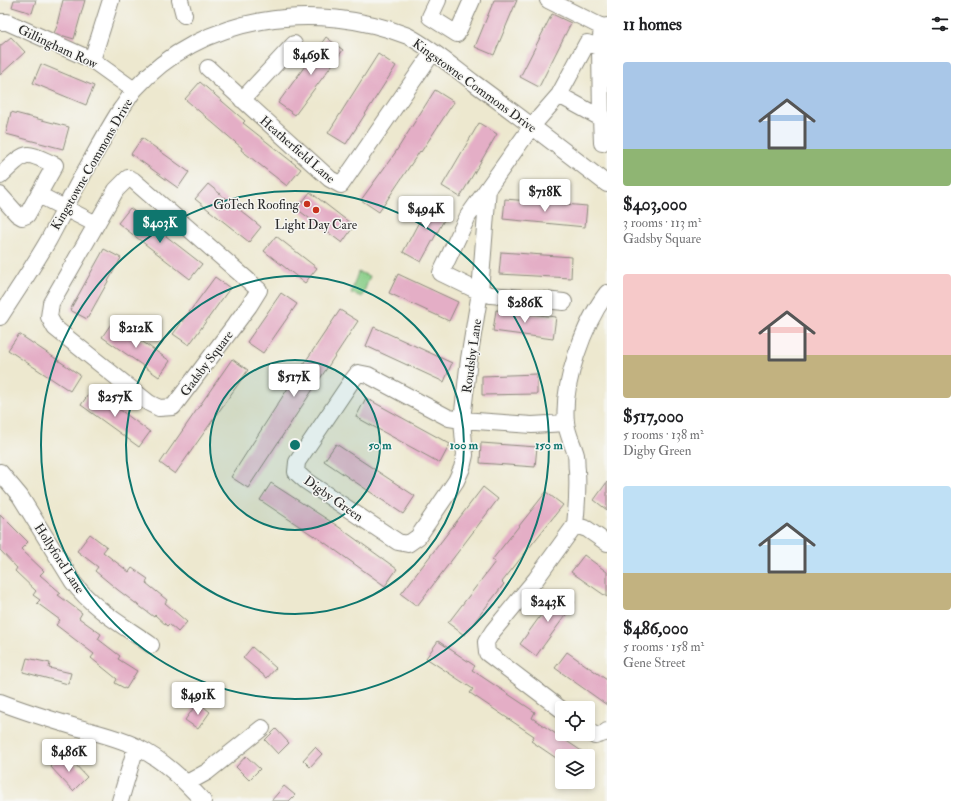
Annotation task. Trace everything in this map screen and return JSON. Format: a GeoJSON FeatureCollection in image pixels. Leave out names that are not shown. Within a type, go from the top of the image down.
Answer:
{"type":"FeatureCollection","features":[{"type":"Feature","properties":{"kind":"street"},"geometry":{"type":"LineString","coordinates":[[92,60],[112,0]]}},
{"type":"Feature","properties":{"kind":"street"},"geometry":{"type":"LineString","coordinates":[[438,0],[430,17],[457,34],[472,0]]}},
{"type":"Feature","properties":{"kind":"street"},"geometry":{"type":"LineString","coordinates":[[548,0],[604,27],[600,47],[602,143]]}},
{"type":"Feature","properties":{"kind":"street","name":"Kingstowne Commons Drive"},"geometry":{"type":"LineString","coordinates":[[0,317],[47,242],[111,124],[134,90],[160,65],[189,45],[220,30],[255,18],[295,13],[312,6],[372,22],[408,36],[433,52],[607,184]]}},
{"type":"Feature","properties":{"kind":"street","name":"Gillingham Row"},"geometry":{"type":"LineString","coordinates":[[0,22],[7,22],[92,60],[134,90]]}},
{"type":"Feature","properties":{"kind":"street"},"geometry":{"type":"LineString","coordinates":[[564,302],[490,295],[480,292],[441,273],[468,216],[532,126],[559,95],[587,42],[600,47]]}},
{"type":"Feature","properties":{"kind":"street"},"geometry":{"type":"LineString","coordinates":[[242,100],[294,44]]}},
{"type":"Feature","properties":{"kind":"street","name":"Heatherfield Lane"},"geometry":{"type":"LineString","coordinates":[[208,68],[330,179],[341,185],[433,52]]}},
{"type":"Feature","properties":{"kind":"street"},"geometry":{"type":"LineString","coordinates":[[559,95],[601,118]]}},
{"type":"Feature","properties":{"kind":"street"},"geometry":{"type":"LineString","coordinates":[[0,176],[20,158],[26,155],[34,156],[55,165],[27,215],[22,217],[17,214],[0,195]]}},
{"type":"Feature","properties":{"kind":"street","name":"Gadsby Square"},"geometry":{"type":"LineString","coordinates":[[128,178],[133,180],[259,290],[249,306],[173,406],[159,408],[149,403],[55,328],[49,317],[52,303],[96,224],[116,190],[128,178]]}},
{"type":"Feature","properties":{"kind":"street","name":"Roudsby Lane"},"geometry":{"type":"LineString","coordinates":[[462,420],[469,359],[480,292],[488,188]]}},
{"type":"Feature","properties":{"kind":"street"},"geometry":{"type":"LineString","coordinates":[[39,195],[96,224]]}},
{"type":"Feature","properties":{"kind":"street"},"geometry":{"type":"LineString","coordinates":[[555,705],[487,653],[486,642],[492,631],[536,579],[575,525],[578,491],[576,456],[566,422],[566,401],[572,368],[578,348],[589,322],[607,293]]}},
{"type":"Feature","properties":{"kind":"street","name":"Digby Green"},"geometry":{"type":"LineString","coordinates":[[462,420],[465,454],[462,468],[456,481],[418,536],[408,544],[398,542],[306,481],[296,472],[297,462],[358,373],[368,375],[449,418],[532,425],[566,422]]}},
{"type":"Feature","properties":{"kind":"street","name":"Hollyford Lane"},"geometry":{"type":"LineString","coordinates":[[0,472],[20,496],[80,592],[91,602],[151,645]]}},
{"type":"Feature","properties":{"kind":"street"},"geometry":{"type":"LineString","coordinates":[[575,525],[587,529],[607,543]]}},
{"type":"Feature","properties":{"kind":"street"},"geometry":{"type":"LineString","coordinates":[[0,702],[37,716],[105,736],[136,747],[164,764],[187,783],[203,801]]}},
{"type":"Feature","properties":{"kind":"street"},"geometry":{"type":"LineString","coordinates":[[187,783],[207,772],[262,728]]}},
{"type":"Feature","properties":{"kind":"street"},"geometry":{"type":"LineString","coordinates":[[595,736],[607,731]]}},
{"type":"Feature","properties":{"kind":"street"},"geometry":{"type":"LineString","coordinates":[[120,801],[136,747]]}},
{"type":"Feature","properties":{"kind":"green space"},"geometry":{"type":"Polygon","coordinates":[[[358,272],[370,276],[362,297],[351,293],[358,272]]]}},
{"type":"Feature","properties":{"kind":"building"},"geometry":{"type":"Polygon","coordinates":[[[14,0],[36,0],[32,13],[12,7],[14,0]]]}},
{"type":"Feature","properties":{"kind":"building"},"geometry":{"type":"Polygon","coordinates":[[[63,0],[85,0],[74,39],[54,33],[59,22],[57,24],[63,0]]]}},
{"type":"Feature","properties":{"kind":"building"},"geometry":{"type":"Polygon","coordinates":[[[494,0],[517,0],[494,55],[475,47],[494,0]]]}},
{"type":"Feature","properties":{"kind":"building"},"geometry":{"type":"Polygon","coordinates":[[[552,14],[571,23],[539,87],[520,77],[552,14]]]}},
{"type":"Feature","properties":{"kind":"building"},"geometry":{"type":"Polygon","coordinates":[[[11,37],[25,52],[0,75],[0,46],[11,37]]]}},
{"type":"Feature","properties":{"kind":"building"},"geometry":{"type":"Polygon","coordinates":[[[326,37],[343,50],[295,115],[278,103],[326,37]]]}},
{"type":"Feature","properties":{"kind":"building"},"geometry":{"type":"Polygon","coordinates":[[[378,54],[396,66],[346,144],[328,133],[378,54]]]}},
{"type":"Feature","properties":{"kind":"building"},"geometry":{"type":"Polygon","coordinates":[[[41,64],[94,86],[86,105],[33,83],[41,64]]]}},
{"type":"Feature","properties":{"kind":"building"},"geometry":{"type":"Polygon","coordinates":[[[200,82],[245,121],[243,123],[301,169],[287,186],[241,150],[242,148],[185,99],[200,82]]]}},
{"type":"Feature","properties":{"kind":"building"},"geometry":{"type":"Polygon","coordinates":[[[435,90],[454,102],[379,212],[361,200],[395,153],[435,90]]]}},
{"type":"Feature","properties":{"kind":"building"},"geometry":{"type":"Polygon","coordinates":[[[11,112],[69,127],[63,149],[6,134],[11,112]]]}},
{"type":"Feature","properties":{"kind":"building"},"geometry":{"type":"Polygon","coordinates":[[[479,123],[497,134],[460,197],[442,186],[479,123]]]}},
{"type":"Feature","properties":{"kind":"building"},"geometry":{"type":"Polygon","coordinates":[[[142,138],[189,172],[178,188],[131,154],[142,138]]]}},
{"type":"Feature","properties":{"kind":"building"},"geometry":{"type":"Polygon","coordinates":[[[208,184],[261,227],[249,242],[195,199],[208,184]]]}},
{"type":"Feature","properties":{"kind":"building"},"geometry":{"type":"Polygon","coordinates":[[[310,192],[354,226],[342,243],[297,209],[310,192]]]}},
{"type":"Feature","properties":{"kind":"building"},"geometry":{"type":"Polygon","coordinates":[[[431,199],[450,209],[421,262],[403,252],[431,199]]]}},
{"type":"Feature","properties":{"kind":"building"},"geometry":{"type":"Polygon","coordinates":[[[505,199],[587,206],[585,227],[503,219],[505,199]]]}},
{"type":"Feature","properties":{"kind":"building"},"geometry":{"type":"Polygon","coordinates":[[[130,208],[202,264],[190,279],[118,223],[130,208]]]}},
{"type":"Feature","properties":{"kind":"building"},"geometry":{"type":"Polygon","coordinates":[[[276,236],[317,268],[305,283],[264,251],[276,236]]]}},
{"type":"Feature","properties":{"kind":"building"},"geometry":{"type":"Polygon","coordinates":[[[104,249],[121,258],[87,319],[70,310],[104,249]]]}},
{"type":"Feature","properties":{"kind":"building"},"geometry":{"type":"Polygon","coordinates":[[[501,252],[572,257],[571,278],[499,274],[501,252]]]}},
{"type":"Feature","properties":{"kind":"building"},"geometry":{"type":"Polygon","coordinates":[[[398,274],[458,302],[449,321],[389,293],[398,274]]]}},
{"type":"Feature","properties":{"kind":"building"},"geometry":{"type":"Polygon","coordinates":[[[215,277],[230,288],[189,345],[173,334],[215,277]]]}},
{"type":"Feature","properties":{"kind":"building"},"geometry":{"type":"Polygon","coordinates":[[[281,293],[297,304],[263,353],[247,342],[281,293]]]}},
{"type":"Feature","properties":{"kind":"building"},"geometry":{"type":"Polygon","coordinates":[[[340,310],[358,321],[248,488],[231,477],[340,310]]]}},
{"type":"Feature","properties":{"kind":"building"},"geometry":{"type":"Polygon","coordinates":[[[496,310],[556,317],[553,339],[493,331],[496,310]]]}},
{"type":"Feature","properties":{"kind":"building"},"geometry":{"type":"Polygon","coordinates":[[[113,321],[170,361],[159,377],[102,337],[113,321]]]}},
{"type":"Feature","properties":{"kind":"building"},"geometry":{"type":"Polygon","coordinates":[[[374,327],[452,363],[444,382],[366,346],[374,327]]]}},
{"type":"Feature","properties":{"kind":"building"},"geometry":{"type":"Polygon","coordinates":[[[19,334],[80,375],[70,391],[8,350],[19,334]]]}},
{"type":"Feature","properties":{"kind":"building"},"geometry":{"type":"Polygon","coordinates":[[[232,359],[248,370],[175,474],[160,463],[232,359]]]}},
{"type":"Feature","properties":{"kind":"building"},"geometry":{"type":"Polygon","coordinates":[[[537,374],[537,394],[482,395],[482,376],[537,374]]]}},
{"type":"Feature","properties":{"kind":"building"},"geometry":{"type":"Polygon","coordinates":[[[92,389],[150,432],[139,447],[81,405],[92,389]]]}},
{"type":"Feature","properties":{"kind":"building"},"geometry":{"type":"Polygon","coordinates":[[[366,398],[450,444],[440,463],[356,417],[366,398]]]}},
{"type":"Feature","properties":{"kind":"building"},"geometry":{"type":"Polygon","coordinates":[[[481,443],[537,447],[535,467],[480,463],[481,443]]]}},
{"type":"Feature","properties":{"kind":"building"},"geometry":{"type":"Polygon","coordinates":[[[336,444],[415,496],[403,514],[324,461],[336,444]]]}},
{"type":"Feature","properties":{"kind":"building"},"geometry":{"type":"Polygon","coordinates":[[[607,482],[607,510],[594,500],[607,482]]]}},
{"type":"Feature","properties":{"kind":"building"},"geometry":{"type":"Polygon","coordinates":[[[271,483],[336,525],[397,569],[385,586],[314,535],[260,500],[271,483]]]}},
{"type":"Feature","properties":{"kind":"building"},"geometry":{"type":"Polygon","coordinates":[[[483,487],[498,499],[417,606],[401,594],[483,487]]]}},
{"type":"Feature","properties":{"kind":"building"},"geometry":{"type":"Polygon","coordinates":[[[546,492],[563,505],[502,582],[504,584],[464,635],[448,623],[495,562],[492,560],[546,492]]]}},
{"type":"Feature","properties":{"kind":"building"},"geometry":{"type":"Polygon","coordinates":[[[0,514],[28,542],[21,549],[44,571],[40,575],[61,593],[58,595],[82,613],[79,618],[101,634],[98,639],[120,656],[118,659],[137,671],[126,689],[115,683],[117,679],[91,658],[94,654],[56,625],[60,620],[37,603],[40,600],[33,595],[36,591],[15,571],[17,568],[0,550],[0,514]]]}},
{"type":"Feature","properties":{"kind":"building"},"geometry":{"type":"Polygon","coordinates":[[[90,534],[107,547],[103,552],[129,572],[132,568],[148,579],[146,583],[167,600],[165,603],[187,622],[178,632],[169,624],[167,626],[155,615],[154,617],[118,590],[95,571],[98,567],[77,551],[90,534]]]}},
{"type":"Feature","properties":{"kind":"building"},"geometry":{"type":"Polygon","coordinates":[[[584,555],[607,572],[607,597],[571,572],[584,555]]]}},
{"type":"Feature","properties":{"kind":"building"},"geometry":{"type":"Polygon","coordinates":[[[559,590],[575,602],[536,656],[520,644],[559,590]]]}},
{"type":"Feature","properties":{"kind":"building"},"geometry":{"type":"Polygon","coordinates":[[[438,641],[475,666],[472,670],[535,712],[532,718],[555,733],[555,741],[566,741],[578,749],[555,749],[555,757],[531,741],[534,736],[470,693],[473,689],[426,658],[438,641]]]}},
{"type":"Feature","properties":{"kind":"building"},"geometry":{"type":"Polygon","coordinates":[[[252,647],[276,668],[267,678],[243,658],[252,647]]]}},
{"type":"Feature","properties":{"kind":"building"},"geometry":{"type":"Polygon","coordinates":[[[567,652],[607,680],[607,705],[555,668],[567,652]]]}},
{"type":"Feature","properties":{"kind":"building"},"geometry":{"type":"Polygon","coordinates":[[[27,658],[50,663],[49,668],[71,673],[68,684],[23,672],[27,658]]]}},
{"type":"Feature","properties":{"kind":"building"},"geometry":{"type":"Polygon","coordinates":[[[198,702],[210,712],[198,729],[185,720],[198,702]]]}},
{"type":"Feature","properties":{"kind":"building"},"geometry":{"type":"Polygon","coordinates":[[[276,729],[289,743],[278,754],[265,740],[276,729]]]}},
{"type":"Feature","properties":{"kind":"building"},"geometry":{"type":"Polygon","coordinates":[[[315,747],[322,754],[310,767],[303,760],[315,747]]]}},
{"type":"Feature","properties":{"kind":"building"},"geometry":{"type":"Polygon","coordinates":[[[61,756],[69,765],[73,762],[87,777],[73,791],[50,766],[61,756]]]}},
{"type":"Feature","properties":{"kind":"building"},"geometry":{"type":"Polygon","coordinates":[[[246,756],[260,769],[249,780],[236,767],[246,756]]]}},
{"type":"Feature","properties":{"kind":"building"},"geometry":{"type":"Polygon","coordinates":[[[284,786],[295,795],[289,801],[271,801],[284,786]]]}},
{"type":"Feature","properties":{"kind":"place","name":"GoTech Roofing"},"geometry":{"type":"Point","coordinates":[307,204]}},
{"type":"Feature","properties":{"kind":"place","name":"Light Day Care"},"geometry":{"type":"Point","coordinates":[316,210]}}]}
